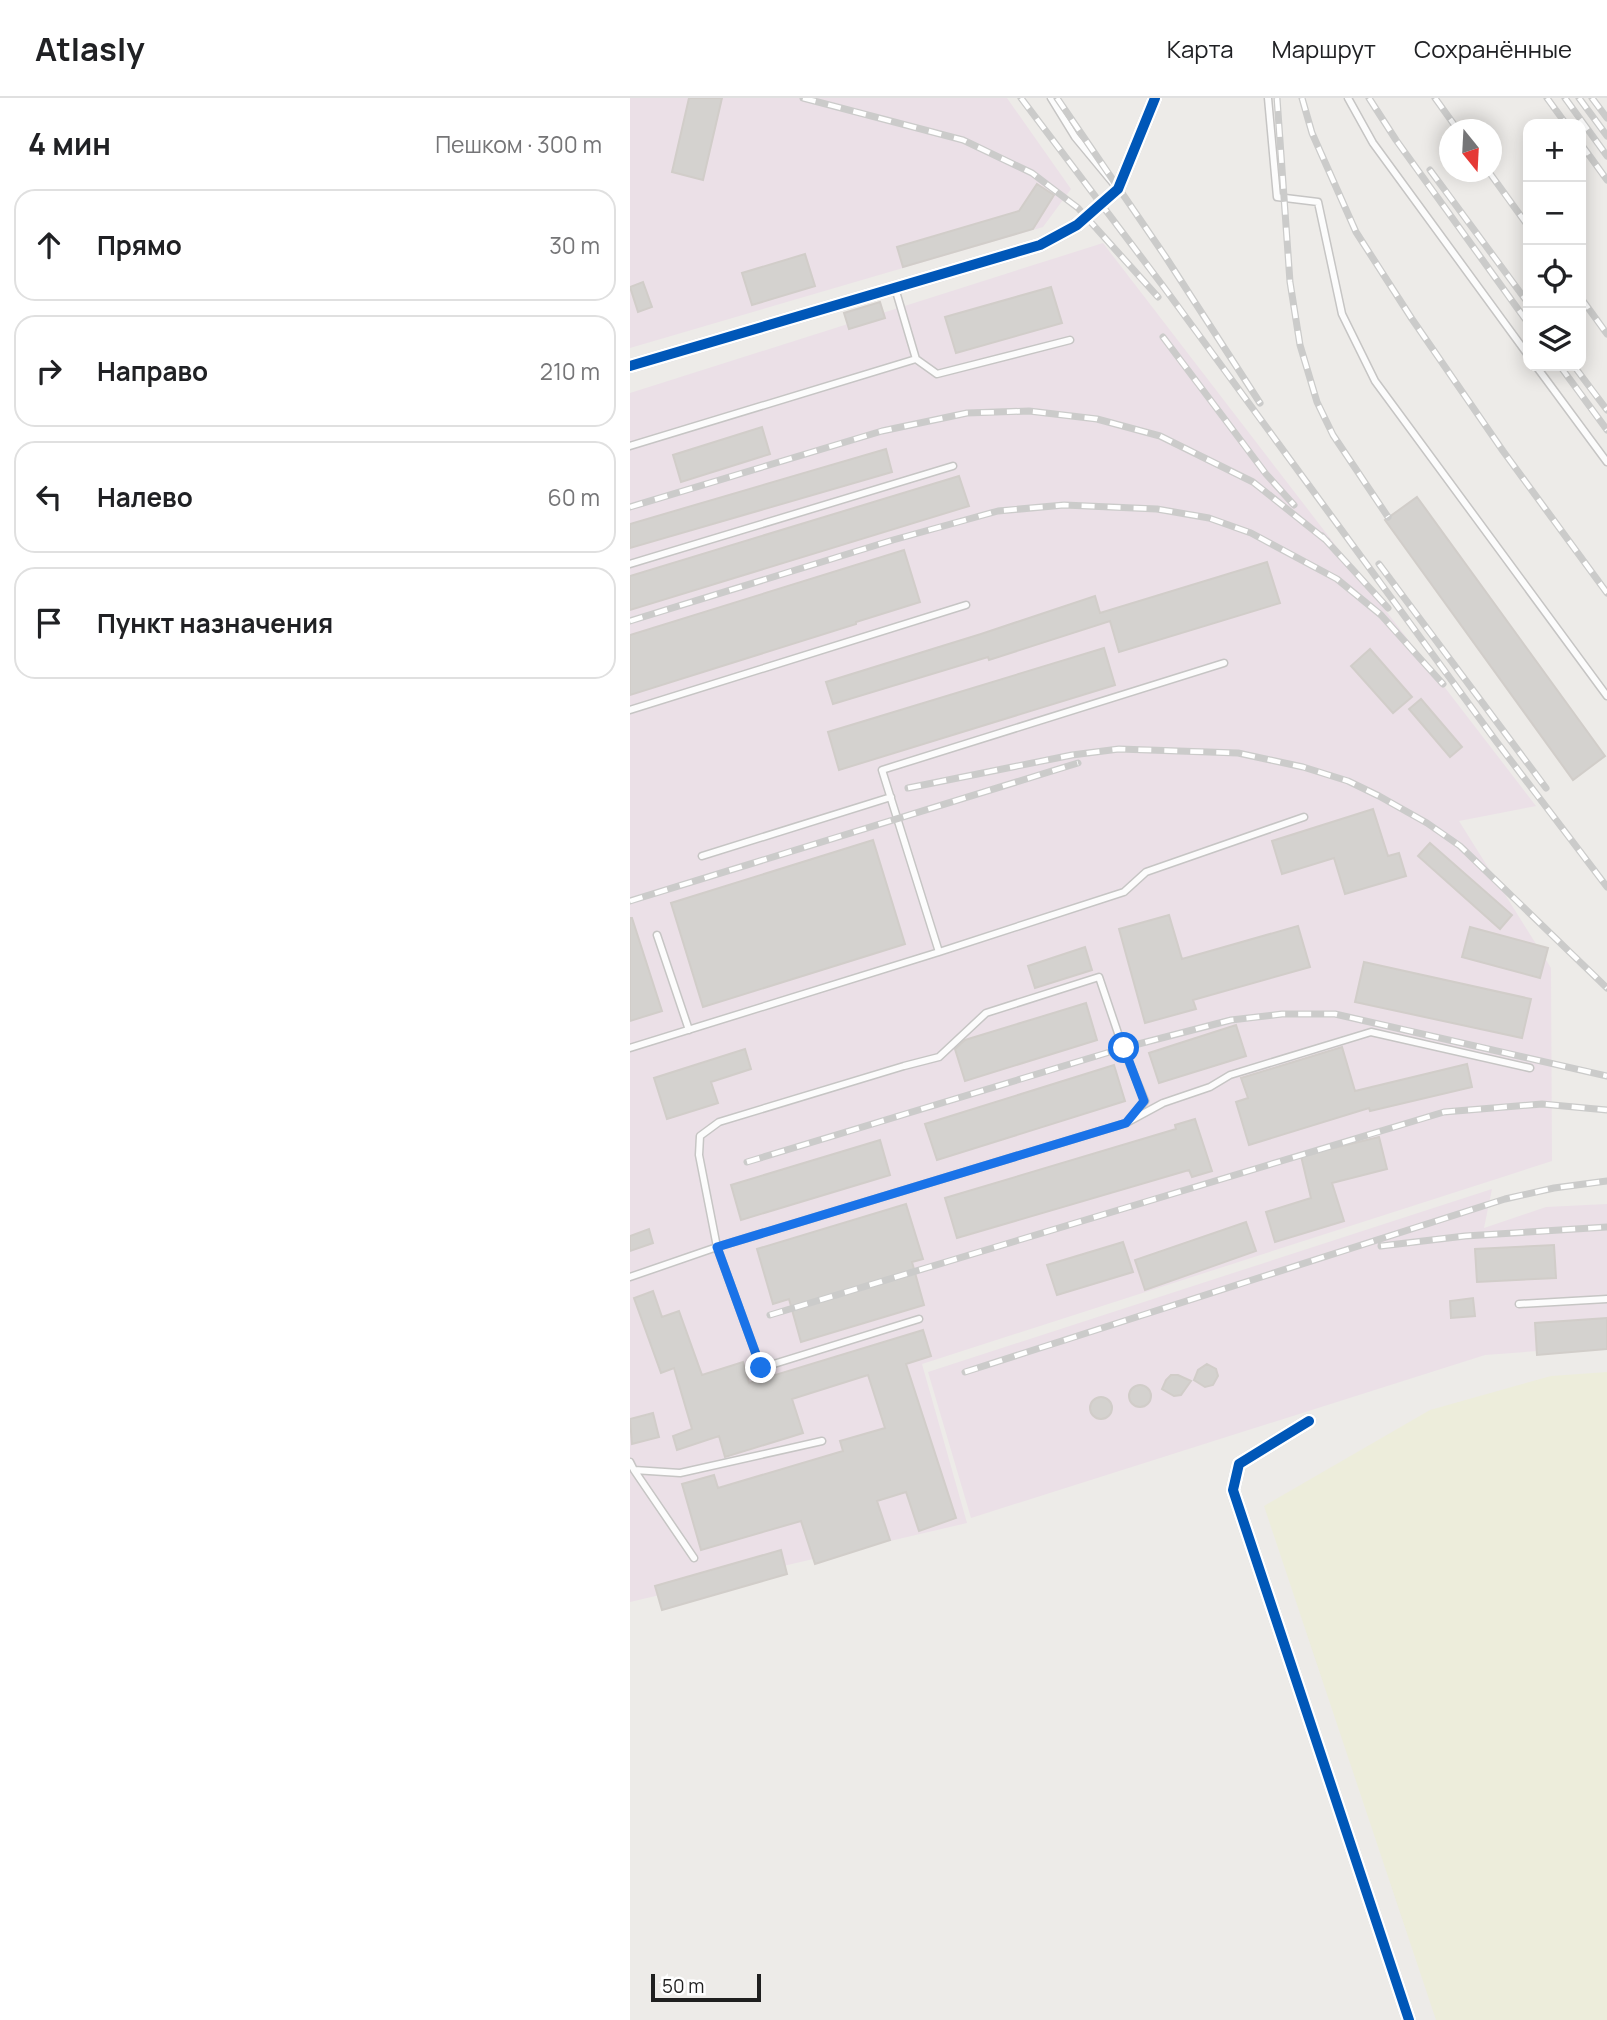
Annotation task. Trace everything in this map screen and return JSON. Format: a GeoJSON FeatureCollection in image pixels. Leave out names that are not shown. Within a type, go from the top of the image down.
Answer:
{"type":"FeatureCollection","features":[{"type":"Feature","properties":{"kind":"street"},"geometry":{"type":"LineString","coordinates":[[630,366],[1040,244],[1077,225],[1118,189],[1155,98]]}},
{"type":"Feature","properties":{"kind":"street"},"geometry":{"type":"LineString","coordinates":[[1309,1421],[1239,1464],[1233,1490],[1409,2020]]}},
{"type":"Feature","properties":{"kind":"lane"},"geometry":{"type":"LineString","coordinates":[[1051,98],[1075,137],[1118,189]]}},
{"type":"Feature","properties":{"kind":"lane"},"geometry":{"type":"LineString","coordinates":[[1268,98],[1277,197],[1318,202],[1342,314],[1375,381],[1607,696]]}},
{"type":"Feature","properties":{"kind":"lane"},"geometry":{"type":"LineString","coordinates":[[1348,98],[1373,143],[1523,348]]}},
{"type":"Feature","properties":{"kind":"lane"},"geometry":{"type":"LineString","coordinates":[[895,288],[916,359],[937,374],[1070,340]]}},
{"type":"Feature","properties":{"kind":"lane"},"geometry":{"type":"LineString","coordinates":[[630,446],[916,359]]}},
{"type":"Feature","properties":{"kind":"lane"},"geometry":{"type":"LineString","coordinates":[[1540,371],[1607,462]]}},
{"type":"Feature","properties":{"kind":"lane"},"geometry":{"type":"LineString","coordinates":[[630,564],[953,466]]}},
{"type":"Feature","properties":{"kind":"lane"},"geometry":{"type":"LineString","coordinates":[[630,710],[966,605]]}},
{"type":"Feature","properties":{"kind":"lane"},"geometry":{"type":"LineString","coordinates":[[939,952],[882,770],[1224,663]]}},
{"type":"Feature","properties":{"kind":"lane"},"geometry":{"type":"LineString","coordinates":[[702,856],[891,797]]}},
{"type":"Feature","properties":{"kind":"lane"},"geometry":{"type":"LineString","coordinates":[[630,1048],[1124,892],[1146,872],[1304,817]]}},
{"type":"Feature","properties":{"kind":"lane"},"geometry":{"type":"LineString","coordinates":[[657,935],[689,1030]]}},
{"type":"Feature","properties":{"kind":"lane"},"geometry":{"type":"LineString","coordinates":[[919,1319],[761,1368],[717,1247],[699,1155],[700,1136],[719,1122],[939,1057],[986,1013],[1100,976],[1144,1101],[1126,1123]]}},
{"type":"Feature","properties":{"kind":"lane"},"geometry":{"type":"LineString","coordinates":[[630,1277],[717,1247],[1126,1123],[1163,1103],[1210,1087],[1230,1075],[1371,1032],[1530,1068]]}},
{"type":"Feature","properties":{"kind":"lane"},"geometry":{"type":"LineString","coordinates":[[1519,1304],[1607,1299]]}},
{"type":"Feature","properties":{"kind":"lane"},"geometry":{"type":"LineString","coordinates":[[634,1469],[680,1473],[822,1441]]}},
{"type":"Feature","properties":{"kind":"lane"},"geometry":{"type":"LineString","coordinates":[[630,1462],[694,1558]]}},
{"type":"Feature","properties":{"kind":"shaded area"},"geometry":{"type":"Polygon","coordinates":[[[630,98],[1007,98],[1071,189],[1043,227],[630,348],[630,98]]]}},
{"type":"Feature","properties":{"kind":"shaded area"},"geometry":{"type":"Polygon","coordinates":[[[1103,243],[1536,806],[1459,821],[1551,968],[1552,1161],[922,1364],[967,1523],[630,1602],[630,393],[1103,243]]]}},
{"type":"Feature","properties":{"kind":"shaded area"},"geometry":{"type":"Polygon","coordinates":[[[1492,1189],[1484,1228],[1546,1207],[1607,1204],[1607,1346],[1485,1355],[971,1518],[928,1372],[1492,1189]]]}},
{"type":"Feature","properties":{"kind":"green space"},"geometry":{"type":"Polygon","coordinates":[[[1607,1372],[1607,2020],[1436,2020],[1264,1506],[1430,1410],[1551,1376],[1607,1372]]]}},
{"type":"Feature","properties":{"kind":"building"},"geometry":{"type":"Polygon","coordinates":[[[689,98],[722,98],[703,180],[672,172],[689,98]]]}},
{"type":"Feature","properties":{"kind":"building"},"geometry":{"type":"Polygon","coordinates":[[[1037,184],[1054,195],[1033,229],[903,267],[897,247],[1019,211],[1037,184]]]}},
{"type":"Feature","properties":{"kind":"building"},"geometry":{"type":"Polygon","coordinates":[[[805,254],[815,286],[752,305],[742,273],[805,254]]]}},
{"type":"Feature","properties":{"kind":"building"},"geometry":{"type":"Polygon","coordinates":[[[643,282],[652,307],[638,312],[630,287],[643,282]]]}},
{"type":"Feature","properties":{"kind":"building"},"geometry":{"type":"Polygon","coordinates":[[[1051,287],[1062,323],[956,353],[945,317],[1051,287]]]}},
{"type":"Feature","properties":{"kind":"building"},"geometry":{"type":"Polygon","coordinates":[[[880,302],[885,318],[849,329],[844,313],[880,302]]]}},
{"type":"Feature","properties":{"kind":"building"},"geometry":{"type":"Polygon","coordinates":[[[762,427],[770,454],[681,482],[673,455],[762,427]]]}},
{"type":"Feature","properties":{"kind":"building"},"geometry":{"type":"Polygon","coordinates":[[[886,449],[892,472],[630,548],[630,524],[886,449]]]}},
{"type":"Feature","properties":{"kind":"building"},"geometry":{"type":"Polygon","coordinates":[[[959,476],[969,506],[630,610],[630,576],[959,476]]]}},
{"type":"Feature","properties":{"kind":"building"},"geometry":{"type":"Polygon","coordinates":[[[1417,497],[1605,756],[1573,780],[1385,520],[1417,497]]]}},
{"type":"Feature","properties":{"kind":"building"},"geometry":{"type":"Polygon","coordinates":[[[904,550],[920,602],[630,695],[630,635],[904,550]]]}},
{"type":"Feature","properties":{"kind":"building"},"geometry":{"type":"Polygon","coordinates":[[[1267,562],[1280,603],[1119,652],[1110,621],[989,660],[988,657],[833,704],[826,682],[1095,596],[1100,613],[1267,562]]]}},
{"type":"Feature","properties":{"kind":"building"},"geometry":{"type":"Polygon","coordinates":[[[1104,648],[1115,685],[839,770],[828,732],[1104,648]]]}},
{"type":"Feature","properties":{"kind":"building"},"geometry":{"type":"Polygon","coordinates":[[[1370,649],[1412,697],[1393,713],[1351,666],[1370,649]]]}},
{"type":"Feature","properties":{"kind":"building"},"geometry":{"type":"Polygon","coordinates":[[[1421,699],[1462,747],[1450,757],[1409,709],[1421,699]]]}},
{"type":"Feature","properties":{"kind":"building"},"geometry":{"type":"Polygon","coordinates":[[[1373,809],[1388,856],[1399,853],[1406,876],[1345,894],[1334,858],[1282,874],[1272,841],[1373,809]]]}},
{"type":"Feature","properties":{"kind":"building"},"geometry":{"type":"Polygon","coordinates":[[[873,840],[905,944],[703,1007],[671,903],[873,840]]]}},
{"type":"Feature","properties":{"kind":"building"},"geometry":{"type":"Polygon","coordinates":[[[1430,843],[1512,915],[1500,929],[1418,856],[1430,843]]]}},
{"type":"Feature","properties":{"kind":"building"},"geometry":{"type":"Polygon","coordinates":[[[1169,915],[1182,959],[1298,926],[1310,967],[1193,1000],[1196,1009],[1145,1023],[1119,929],[1169,915]]]}},
{"type":"Feature","properties":{"kind":"building"},"geometry":{"type":"Polygon","coordinates":[[[630,918],[662,1011],[630,1021],[630,918]]]}},
{"type":"Feature","properties":{"kind":"building"},"geometry":{"type":"Polygon","coordinates":[[[1470,927],[1548,948],[1540,978],[1462,957],[1470,927]]]}},
{"type":"Feature","properties":{"kind":"building"},"geometry":{"type":"Polygon","coordinates":[[[1085,947],[1092,970],[1035,988],[1028,966],[1085,947]]]}},
{"type":"Feature","properties":{"kind":"building"},"geometry":{"type":"Polygon","coordinates":[[[1364,962],[1531,999],[1522,1038],[1355,1002],[1364,962]]]}},
{"type":"Feature","properties":{"kind":"building"},"geometry":{"type":"Polygon","coordinates":[[[1086,1003],[1097,1040],[965,1081],[955,1049],[965,1040],[1086,1003]]]}},
{"type":"Feature","properties":{"kind":"building"},"geometry":{"type":"Polygon","coordinates":[[[1236,1025],[1246,1056],[1159,1083],[1149,1053],[1236,1025]]]}},
{"type":"Feature","properties":{"kind":"building"},"geometry":{"type":"Polygon","coordinates":[[[1342,1047],[1355,1091],[1467,1064],[1472,1087],[1370,1111],[1369,1108],[1249,1145],[1236,1102],[1248,1098],[1241,1078],[1342,1047]]]}},
{"type":"Feature","properties":{"kind":"building"},"geometry":{"type":"Polygon","coordinates":[[[745,1049],[751,1069],[711,1082],[718,1103],[667,1119],[654,1078],[745,1049]]]}},
{"type":"Feature","properties":{"kind":"building"},"geometry":{"type":"Polygon","coordinates":[[[1114,1065],[1125,1101],[937,1160],[925,1124],[1114,1065]]]}},
{"type":"Feature","properties":{"kind":"building"},"geometry":{"type":"Polygon","coordinates":[[[1195,1119],[1212,1171],[1192,1177],[1189,1170],[957,1238],[945,1198],[1176,1129],[1175,1125],[1195,1119]]]}},
{"type":"Feature","properties":{"kind":"building"},"geometry":{"type":"Polygon","coordinates":[[[1379,1137],[1387,1169],[1332,1183],[1344,1221],[1275,1242],[1266,1212],[1311,1198],[1301,1156],[1379,1137]]]}},
{"type":"Feature","properties":{"kind":"building"},"geometry":{"type":"Polygon","coordinates":[[[880,1140],[890,1175],[741,1220],[731,1185],[880,1140]]]}},
{"type":"Feature","properties":{"kind":"building"},"geometry":{"type":"Polygon","coordinates":[[[906,1204],[923,1259],[912,1262],[924,1305],[801,1342],[789,1299],[773,1304],[757,1249],[906,1204]]]}},
{"type":"Feature","properties":{"kind":"building"},"geometry":{"type":"Polygon","coordinates":[[[1246,1222],[1256,1251],[1145,1290],[1135,1260],[1246,1222]]]}},
{"type":"Feature","properties":{"kind":"building"},"geometry":{"type":"Polygon","coordinates":[[[649,1229],[653,1243],[630,1251],[630,1236],[649,1229]]]}},
{"type":"Feature","properties":{"kind":"building"},"geometry":{"type":"Polygon","coordinates":[[[1123,1242],[1133,1272],[1057,1295],[1047,1265],[1123,1242]]]}},
{"type":"Feature","properties":{"kind":"building"},"geometry":{"type":"Polygon","coordinates":[[[1554,1245],[1556,1278],[1477,1282],[1475,1249],[1554,1245]]]}},
{"type":"Feature","properties":{"kind":"building"},"geometry":{"type":"Polygon","coordinates":[[[653,1291],[662,1317],[679,1311],[702,1375],[743,1362],[749,1383],[923,1330],[931,1356],[906,1364],[956,1518],[919,1531],[906,1492],[877,1501],[890,1540],[815,1564],[801,1521],[701,1550],[682,1484],[714,1475],[718,1488],[843,1451],[840,1441],[885,1428],[868,1375],[792,1399],[803,1433],[725,1457],[719,1436],[677,1450],[673,1436],[692,1429],[674,1368],[661,1373],[634,1298],[653,1291]]]}},
{"type":"Feature","properties":{"kind":"building"},"geometry":{"type":"Polygon","coordinates":[[[1473,1298],[1475,1316],[1451,1318],[1450,1301],[1473,1298]]]}},
{"type":"Feature","properties":{"kind":"building"},"geometry":{"type":"Polygon","coordinates":[[[1607,1318],[1607,1349],[1537,1355],[1535,1323],[1607,1318]]]}},
{"type":"Feature","properties":{"kind":"building"},"geometry":{"type":"Polygon","coordinates":[[[1207,1364],[1216,1369],[1218,1376],[1213,1385],[1205,1387],[1194,1380],[1198,1370],[1207,1364]]]}},
{"type":"Feature","properties":{"kind":"building"},"geometry":{"type":"Polygon","coordinates":[[[1171,1375],[1191,1381],[1181,1395],[1174,1396],[1162,1389],[1171,1375]]]}},
{"type":"Feature","properties":{"kind":"building"},"geometry":{"type":"Polygon","coordinates":[[[1140,1385],[1148,1388],[1151,1396],[1148,1404],[1140,1407],[1132,1404],[1129,1396],[1132,1388],[1140,1385]]]}},
{"type":"Feature","properties":{"kind":"building"},"geometry":{"type":"Polygon","coordinates":[[[1101,1397],[1109,1400],[1112,1408],[1109,1416],[1101,1419],[1093,1416],[1090,1408],[1093,1400],[1101,1397]]]}},
{"type":"Feature","properties":{"kind":"building"},"geometry":{"type":"Polygon","coordinates":[[[653,1413],[659,1437],[632,1444],[630,1419],[653,1413]]]}},
{"type":"Feature","properties":{"kind":"building"},"geometry":{"type":"Polygon","coordinates":[[[781,1550],[787,1574],[662,1610],[655,1586],[781,1550]]]}},
{"type":"Feature","properties":{"kind":"railway"},"geometry":{"type":"LineString","coordinates":[[803,98],[963,140],[1032,173],[1078,208],[1158,297]]}},
{"type":"Feature","properties":{"kind":"railway"},"geometry":{"type":"LineString","coordinates":[[1021,98],[1607,887]]}},
{"type":"Feature","properties":{"kind":"railway"},"geometry":{"type":"LineString","coordinates":[[1057,98],[1165,256],[1260,403]]}},
{"type":"Feature","properties":{"kind":"railway"},"geometry":{"type":"LineString","coordinates":[[1277,98],[1290,282],[1300,345],[1317,402],[1333,435],[1388,517]]}},
{"type":"Feature","properties":{"kind":"railway"},"geometry":{"type":"LineString","coordinates":[[1302,98],[1312,133],[1356,232],[1503,451],[1607,593]]}},
{"type":"Feature","properties":{"kind":"railway"},"geometry":{"type":"LineString","coordinates":[[1369,98],[1396,140],[1523,316]]}},
{"type":"Feature","properties":{"kind":"railway"},"geometry":{"type":"LineString","coordinates":[[1435,98],[1450,119]]}},
{"type":"Feature","properties":{"kind":"railway"},"geometry":{"type":"LineString","coordinates":[[1547,98],[1562,119]]}},
{"type":"Feature","properties":{"kind":"railway"},"geometry":{"type":"LineString","coordinates":[[1565,98],[1607,156]]}},
{"type":"Feature","properties":{"kind":"railway"},"geometry":{"type":"LineString","coordinates":[[1579,98],[1607,136]]}},
{"type":"Feature","properties":{"kind":"railway"},"geometry":{"type":"LineString","coordinates":[[1592,98],[1607,118]]}},
{"type":"Feature","properties":{"kind":"railway"},"geometry":{"type":"LineString","coordinates":[[1586,151],[1607,180]]}},
{"type":"Feature","properties":{"kind":"railway"},"geometry":{"type":"LineString","coordinates":[[1430,170],[1523,296]]}},
{"type":"Feature","properties":{"kind":"railway"},"geometry":{"type":"LineString","coordinates":[[1496,182],[1523,219]]}},
{"type":"Feature","properties":{"kind":"railway"},"geometry":{"type":"LineString","coordinates":[[1586,305],[1607,334]]}},
{"type":"Feature","properties":{"kind":"railway"},"geometry":{"type":"LineString","coordinates":[[1163,337],[1266,474],[1294,505]]}},
{"type":"Feature","properties":{"kind":"railway"},"geometry":{"type":"LineString","coordinates":[[1564,371],[1607,430]]}},
{"type":"Feature","properties":{"kind":"railway"},"geometry":{"type":"LineString","coordinates":[[1578,371],[1607,410]]}},
{"type":"Feature","properties":{"kind":"railway"},"geometry":{"type":"LineString","coordinates":[[630,507],[882,431],[967,413],[1029,411],[1097,419],[1160,436],[1253,482],[1327,541]]}},
{"type":"Feature","properties":{"kind":"railway"},"geometry":{"type":"LineString","coordinates":[[630,621],[893,540],[998,511],[1064,505],[1157,509],[1209,518],[1251,533],[1337,579],[1381,615],[1443,684]]}},
{"type":"Feature","properties":{"kind":"railway"},"geometry":{"type":"LineString","coordinates":[[1322,536],[1388,608]]}},
{"type":"Feature","properties":{"kind":"railway"},"geometry":{"type":"LineString","coordinates":[[1379,564],[1546,788]]}},
{"type":"Feature","properties":{"kind":"railway"},"geometry":{"type":"LineString","coordinates":[[908,788],[1072,755],[1119,749],[1238,753],[1303,767],[1348,781],[1379,796],[1427,823],[1460,846],[1607,988]]}},
{"type":"Feature","properties":{"kind":"railway"},"geometry":{"type":"LineString","coordinates":[[630,901],[1078,763]]}},
{"type":"Feature","properties":{"kind":"railway"},"geometry":{"type":"LineString","coordinates":[[747,1162],[1123,1048],[1231,1020],[1282,1014],[1335,1014],[1607,1076]]}},
{"type":"Feature","properties":{"kind":"railway"},"geometry":{"type":"LineString","coordinates":[[770,1315],[1444,1112],[1542,1104],[1607,1110]]}},
{"type":"Feature","properties":{"kind":"railway"},"geometry":{"type":"LineString","coordinates":[[965,1372],[1505,1199],[1554,1188],[1607,1181]]}},
{"type":"Feature","properties":{"kind":"railway"},"geometry":{"type":"LineString","coordinates":[[1381,1246],[1465,1236],[1607,1227]]}},
{"type":"Feature","properties":{"kind":"cycle path"},"geometry":{"type":"LineString","coordinates":[[630,366],[1040,245],[1077,225],[1118,189],[1155,98]]}},
{"type":"Feature","properties":{"kind":"cycle path"},"geometry":{"type":"LineString","coordinates":[[1309,1421],[1239,1464],[1233,1490],[1409,2020]]}},
{"type":"Feature","properties":{"kind":"route"},"geometry":{"type":"LineString","coordinates":[[761,1368],[717,1247],[1126,1123],[1144,1101],[1124,1048]]}}]}
